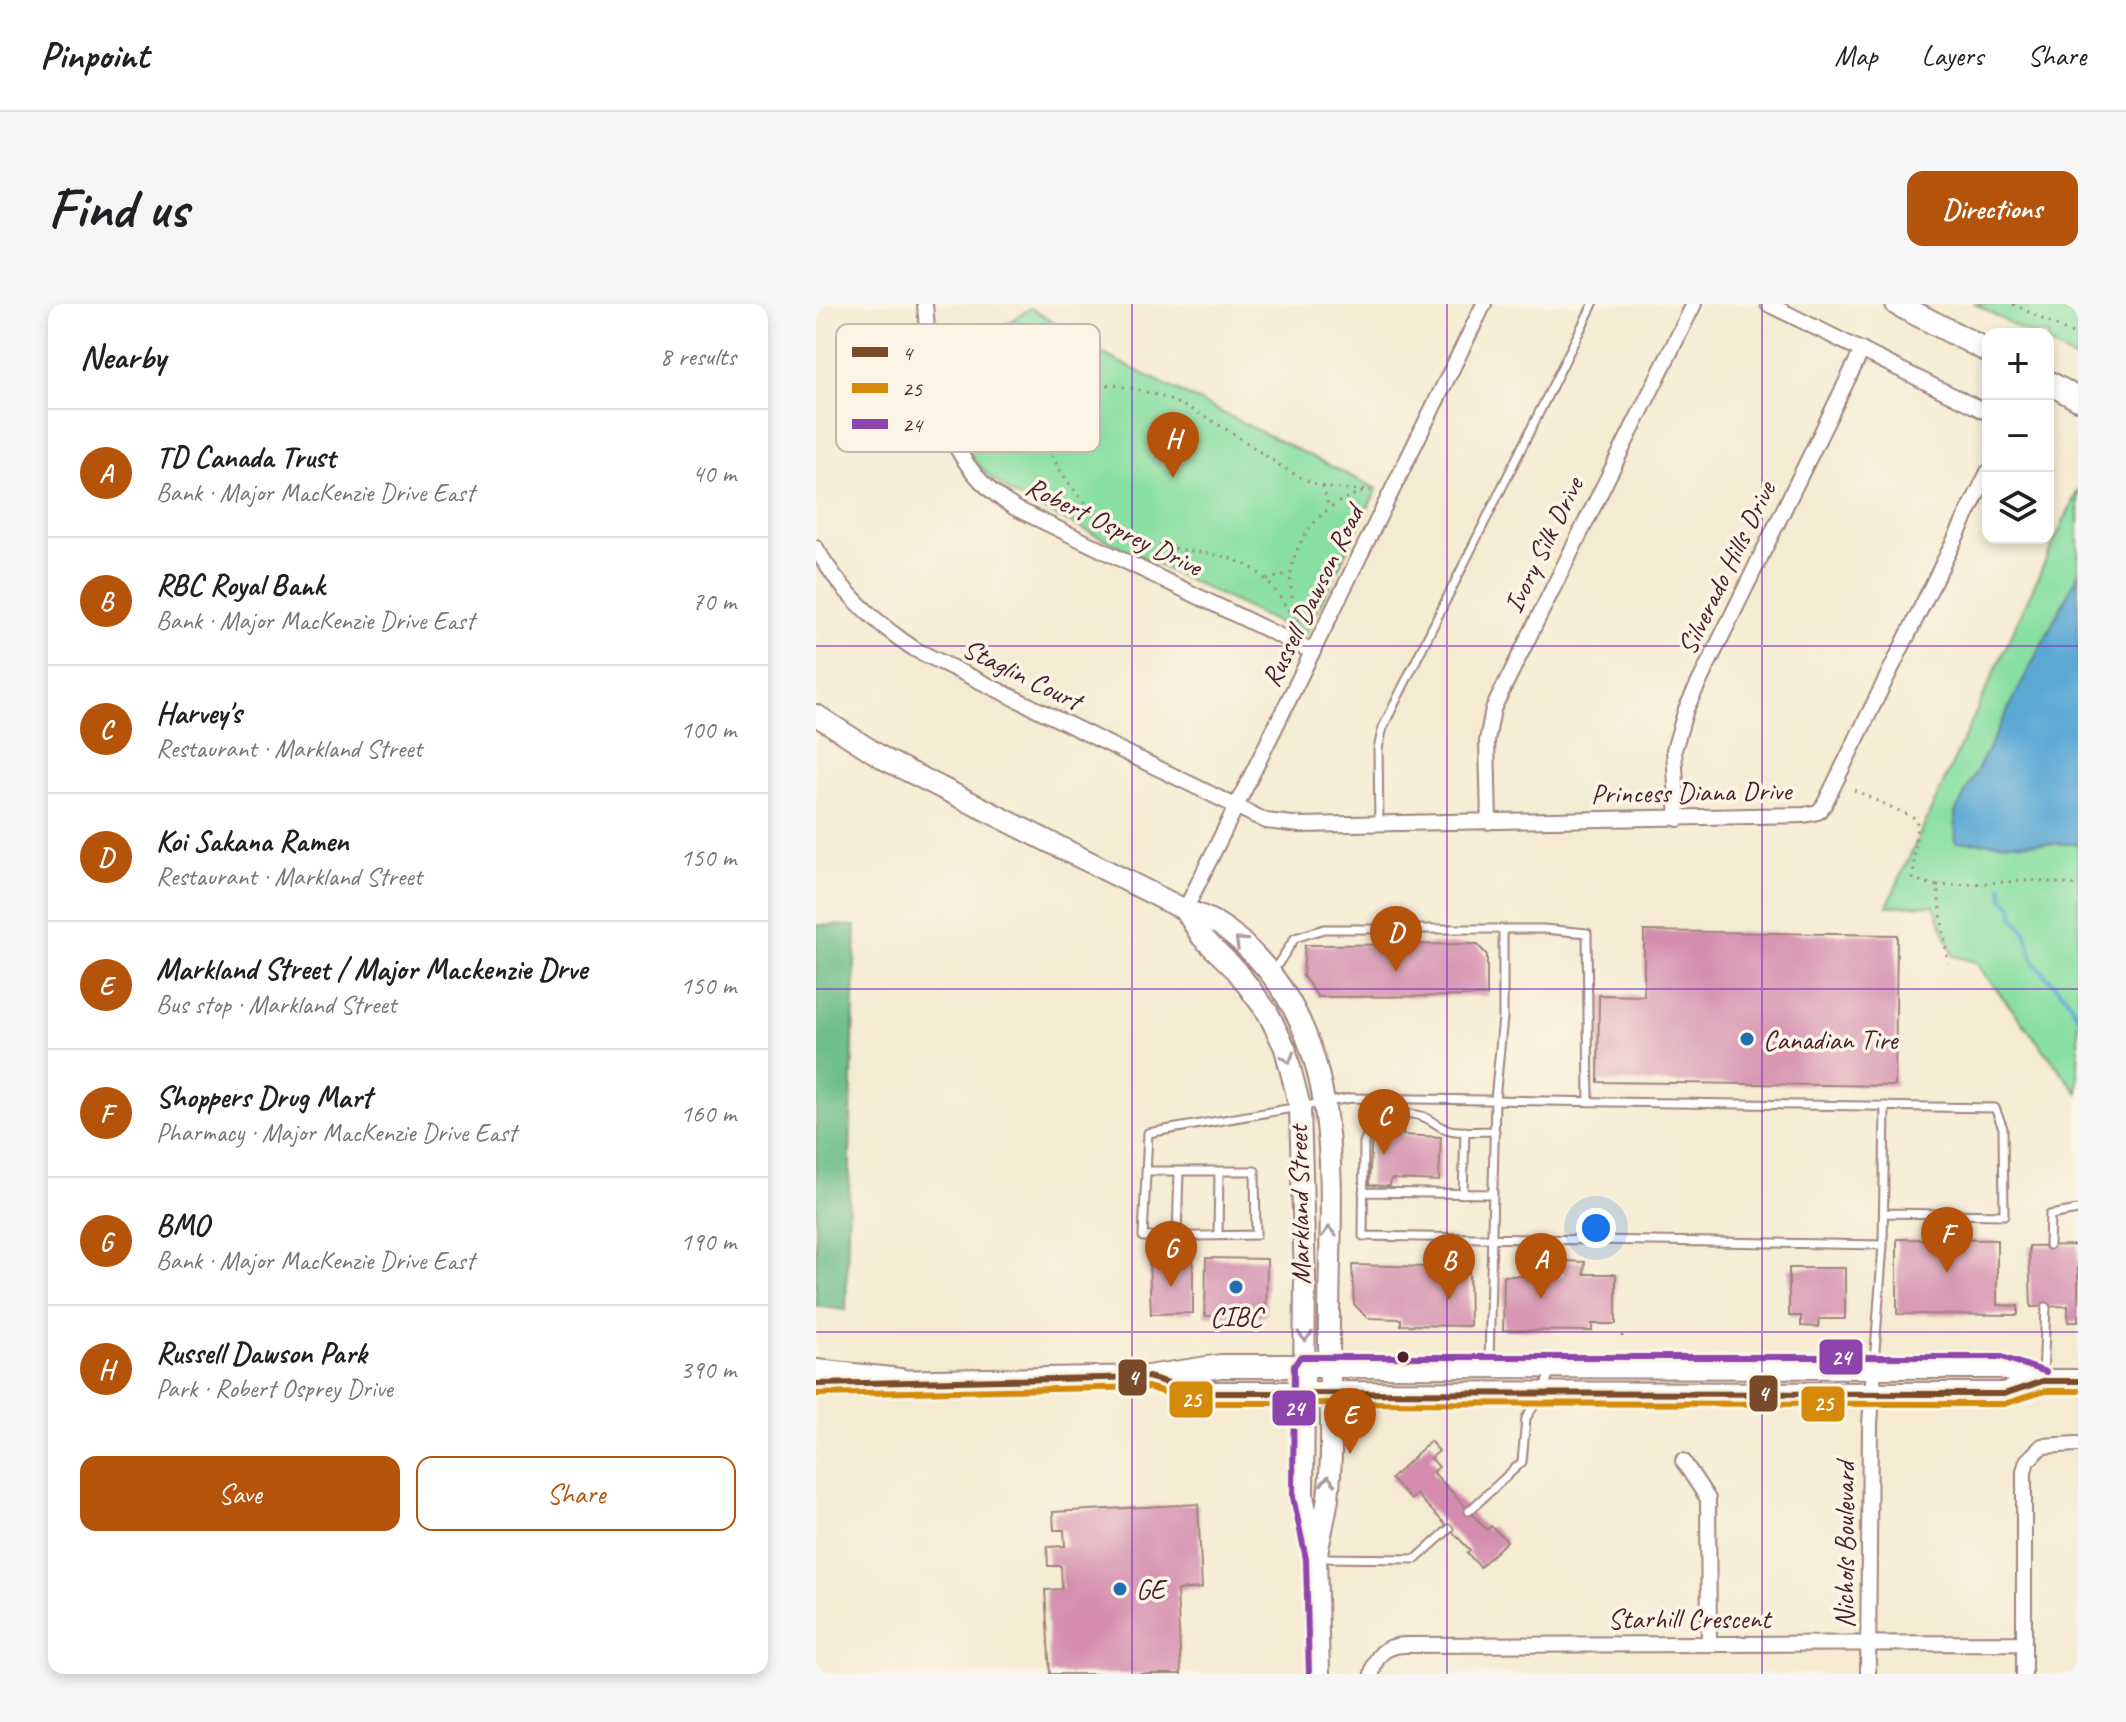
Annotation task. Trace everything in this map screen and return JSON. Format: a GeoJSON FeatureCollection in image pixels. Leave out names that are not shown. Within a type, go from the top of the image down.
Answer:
{"type":"FeatureCollection","features":[{"type":"Feature","properties":{"kind":"highway"},"geometry":{"type":"LineString","coordinates":[[816,1373],[900,1382]]}},
{"type":"Feature","properties":{"kind":"main road"},"geometry":{"type":"LineString","coordinates":[[1897,304],[1982,348]]}},
{"type":"Feature","properties":{"kind":"main road"},"geometry":{"type":"LineString","coordinates":[[2054,385],[2078,399]]}},
{"type":"Feature","properties":{"kind":"main road"},"geometry":{"type":"LineString","coordinates":[[816,1384],[1148,1377],[1221,1366],[2002,1367],[2043,1381]]}},
{"type":"Feature","properties":{"kind":"main road"},"geometry":{"type":"LineString","coordinates":[[1148,1377],[1203,1393],[1303,1394],[2004,1394],[2043,1381],[2078,1381]]}},
{"type":"Feature","properties":{"kind":"street","name":"Robert Osprey Drive"},"geometry":{"type":"LineString","coordinates":[[925,304],[926,324]]}},
{"type":"Feature","properties":{"kind":"street","name":"Russell Dawson Road"},"geometry":{"type":"LineString","coordinates":[[1185,910],[1484,304]]}},
{"type":"Feature","properties":{"kind":"street","name":"Ivory Silk Drive"},"geometry":{"type":"LineString","coordinates":[[1489,822],[1487,741],[1493,709],[1694,304]]}},
{"type":"Feature","properties":{"kind":"street"},"geometry":{"type":"LineString","coordinates":[[1768,304],[1982,410]]}},
{"type":"Feature","properties":{"kind":"street","name":"Silverado Hills Drive"},"geometry":{"type":"LineString","coordinates":[[1678,819],[1674,750],[1686,709],[1862,350]]}},
{"type":"Feature","properties":{"kind":"street","name":"Robert Osprey Drive"},"geometry":{"type":"LineString","coordinates":[[958,452],[983,485],[1025,513],[1313,652]]}},
{"type":"Feature","properties":{"kind":"street","name":"Princess Diana Drive"},"geometry":{"type":"LineString","coordinates":[[1236,807],[1282,825],[1678,819],[1818,812],[1982,484]]}},
{"type":"Feature","properties":{"kind":"street","name":"Staglin Court"},"geometry":{"type":"LineString","coordinates":[[816,548],[853,599],[874,620],[916,650],[1236,807]]}},
{"type":"Feature","properties":{"kind":"street","name":"Markland Street"},"geometry":{"type":"LineString","coordinates":[[816,715],[886,760],[1185,910],[1216,919],[1272,974],[1303,1026],[1320,1076],[1325,1104],[1329,1174],[1328,1496],[1316,1558]]}},
{"type":"Feature","properties":{"kind":"street","name":"Markland Street"},"geometry":{"type":"LineString","coordinates":[[1185,910],[1202,937],[1237,971],[1268,1013],[1285,1048],[1300,1107],[1304,1174],[1303,1496],[1316,1558],[1319,1674]]}},
{"type":"Feature","properties":{"kind":"street","name":"Nichols Boulevard"},"geometry":{"type":"LineString","coordinates":[[1868,1674],[1874,1368]]}},
{"type":"Feature","properties":{"kind":"street"},"geometry":{"type":"LineString","coordinates":[[2024,1674],[2024,1471],[2027,1461],[2042,1446],[2078,1444]]}},
{"type":"Feature","properties":{"kind":"street"},"geometry":{"type":"LineString","coordinates":[[1683,1461],[1708,1499],[1709,1643]]}},
{"type":"Feature","properties":{"kind":"street","name":"Starhill Crescent"},"geometry":{"type":"LineString","coordinates":[[1372,1674],[1381,1654],[1395,1645],[2024,1643]]}},
{"type":"Feature","properties":{"kind":"lane"},"geometry":{"type":"LineString","coordinates":[[1379,823],[1378,749],[1383,727],[1593,304]]}},
{"type":"Feature","properties":{"kind":"lane"},"geometry":{"type":"LineString","coordinates":[[1272,974],[1289,944],[1307,931],[1503,929],[1587,933],[1589,1102]]}},
{"type":"Feature","properties":{"kind":"lane"},"geometry":{"type":"LineString","coordinates":[[1489,1367],[1495,1100],[1502,1045],[1503,929]]}},
{"type":"Feature","properties":{"kind":"lane"},"geometry":{"type":"LineString","coordinates":[[1146,1171],[1255,1171],[1256,1235],[1143,1237],[1146,1171],[1148,1133],[1351,1098],[1995,1108],[2003,1128],[2004,1215],[1884,1213]]}},
{"type":"Feature","properties":{"kind":"lane"},"geometry":{"type":"LineString","coordinates":[[1874,1368],[1883,1245],[1885,1106]]}},
{"type":"Feature","properties":{"kind":"lane"},"geometry":{"type":"LineString","coordinates":[[1495,1131],[1448,1130],[1421,1116],[1390,1116],[1376,1121],[1364,1143],[1363,1236],[1883,1245]]}},
{"type":"Feature","properties":{"kind":"lane"},"geometry":{"type":"LineString","coordinates":[[1463,1194],[1465,1131]]}},
{"type":"Feature","properties":{"kind":"lane"},"geometry":{"type":"LineString","coordinates":[[1177,1236],[1179,1171]]}},
{"type":"Feature","properties":{"kind":"lane"},"geometry":{"type":"LineString","coordinates":[[1218,1235],[1219,1171]]}},
{"type":"Feature","properties":{"kind":"lane"},"geometry":{"type":"LineString","coordinates":[[1363,1192],[1493,1194]]}},
{"type":"Feature","properties":{"kind":"lane"},"geometry":{"type":"LineString","coordinates":[[2049,1245],[2050,1215],[2078,1210]]}},
{"type":"Feature","properties":{"kind":"lane"},"geometry":{"type":"LineString","coordinates":[[2043,1381],[2046,1307]]}},
{"type":"Feature","properties":{"kind":"lane"},"geometry":{"type":"LineString","coordinates":[[1469,1511],[1522,1462],[1526,1418],[1542,1394],[1552,1367]]}},
{"type":"Feature","properties":{"kind":"lane"},"geometry":{"type":"LineString","coordinates":[[1316,1558],[1416,1559],[1449,1529]]}},
{"type":"Feature","properties":{"kind":"path"},"geometry":{"type":"LineString","coordinates":[[2013,304],[2078,337]]}},
{"type":"Feature","properties":{"kind":"path"},"geometry":{"type":"LineString","coordinates":[[1050,452],[1060,474],[1087,507],[1116,527],[1173,548],[1238,560],[1267,580],[1301,631],[1291,572],[1300,545],[1329,508],[1353,495],[1371,491],[1323,486],[1281,467],[1222,427],[1155,394],[1121,384],[1100,384]]}},
{"type":"Feature","properties":{"kind":"path"},"geometry":{"type":"LineString","coordinates":[[1323,486],[1329,508]]}},
{"type":"Feature","properties":{"kind":"path"},"geometry":{"type":"LineString","coordinates":[[1059,513],[1087,507]]}},
{"type":"Feature","properties":{"kind":"path"},"geometry":{"type":"LineString","coordinates":[[1173,548],[1185,574]]}},
{"type":"Feature","properties":{"kind":"path"},"geometry":{"type":"LineString","coordinates":[[1267,580],[1291,572]]}},
{"type":"Feature","properties":{"kind":"path"},"geometry":{"type":"LineString","coordinates":[[1854,790],[1917,819],[1913,879],[1937,886],[2037,880],[2078,886]]}},
{"type":"Feature","properties":{"kind":"path"},"geometry":{"type":"LineString","coordinates":[[1937,886],[1948,963]]}},
{"type":"Feature","properties":{"kind":"path"},"geometry":{"type":"LineString","coordinates":[[1622,1329],[1622,1337]]}},
{"type":"Feature","properties":{"kind":"green space"},"geometry":{"type":"Polygon","coordinates":[[[1975,304],[2078,304],[2078,361],[2054,347],[2054,328],[2018,328],[1975,304]]]}},
{"type":"Feature","properties":{"kind":"green space"},"geometry":{"type":"Polygon","coordinates":[[[1031,308],[1056,324],[1007,324],[1031,308]]]}},
{"type":"Feature","properties":{"kind":"green space"},"geometry":{"type":"Polygon","coordinates":[[[1100,352],[1377,489],[1305,636],[1013,495],[979,466],[968,452],[1100,452],[1100,352]]]}},
{"type":"Feature","properties":{"kind":"green space"},"geometry":{"type":"Polygon","coordinates":[[[2078,490],[2078,1093],[1975,962],[1953,956],[1934,905],[1887,906],[2078,490]]]}},
{"type":"Feature","properties":{"kind":"green space"},"geometry":{"type":"Polygon","coordinates":[[[816,925],[856,926],[846,1310],[816,1306],[816,925]]]}},
{"type":"Feature","properties":{"kind":"water"},"geometry":{"type":"Polygon","coordinates":[[[2078,574],[2078,844],[1956,842],[1955,813],[2078,574]]]}},
{"type":"Feature","properties":{"kind":"building","name":"Canadian Tire"},"geometry":{"type":"Polygon","coordinates":[[[1644,931],[1897,935],[1895,1086],[1598,1082],[1599,995],[1644,996],[1644,931]]]}},
{"type":"Feature","properties":{"kind":"building"},"geometry":{"type":"Polygon","coordinates":[[[1477,944],[1487,955],[1487,996],[1318,997],[1303,976],[1305,945],[1477,944]]]}},
{"type":"Feature","properties":{"kind":"building"},"geometry":{"type":"Polygon","coordinates":[[[1389,1124],[1404,1124],[1403,1135],[1441,1137],[1439,1181],[1391,1179],[1390,1186],[1369,1185],[1372,1136],[1388,1137],[1389,1124]]]}},
{"type":"Feature","properties":{"kind":"building"},"geometry":{"type":"Polygon","coordinates":[[[1897,1239],[1997,1240],[1997,1305],[2018,1306],[2018,1315],[1897,1314],[1897,1239]]]}},
{"type":"Feature","properties":{"kind":"building"},"geometry":{"type":"Polygon","coordinates":[[[2078,1245],[2078,1322],[2068,1322],[2068,1306],[2031,1307],[2029,1246],[2078,1245]]]}},
{"type":"Feature","properties":{"kind":"building","name":"CIBC"},"geometry":{"type":"Polygon","coordinates":[[[1206,1258],[1267,1259],[1266,1315],[1205,1316],[1206,1258]]]}},
{"type":"Feature","properties":{"kind":"building"},"geometry":{"type":"Polygon","coordinates":[[[1193,1259],[1193,1313],[1151,1314],[1149,1260],[1193,1259]]]}},
{"type":"Feature","properties":{"kind":"building"},"geometry":{"type":"Polygon","coordinates":[[[1563,1261],[1585,1262],[1584,1274],[1616,1274],[1616,1324],[1592,1324],[1592,1331],[1503,1330],[1504,1276],[1563,1276],[1563,1261]]]}},
{"type":"Feature","properties":{"kind":"building"},"geometry":{"type":"Polygon","coordinates":[[[1352,1265],[1469,1268],[1470,1326],[1401,1325],[1401,1319],[1367,1318],[1354,1304],[1352,1265]]]}},
{"type":"Feature","properties":{"kind":"building"},"geometry":{"type":"Polygon","coordinates":[[[1789,1268],[1845,1268],[1845,1319],[1819,1319],[1819,1327],[1801,1326],[1801,1316],[1789,1316],[1789,1268]]]}},
{"type":"Feature","properties":{"kind":"building"},"geometry":{"type":"Polygon","coordinates":[[[1430,1441],[1439,1451],[1431,1458],[1439,1467],[1433,1472],[1487,1530],[1491,1526],[1507,1541],[1480,1567],[1467,1553],[1470,1550],[1416,1494],[1411,1500],[1391,1479],[1430,1441]]]}},
{"type":"Feature","properties":{"kind":"building","name":"GE"},"geometry":{"type":"Polygon","coordinates":[[[1198,1504],[1202,1588],[1177,1590],[1181,1674],[1050,1674],[1045,1590],[1062,1589],[1061,1566],[1048,1566],[1047,1547],[1065,1546],[1064,1530],[1054,1530],[1053,1512],[1198,1504]]]}},
{"type":"Feature","properties":{"kind":"waterway"},"geometry":{"type":"LineString","coordinates":[[2002,886],[2003,898],[2013,907],[2014,918],[2024,929],[2035,964],[2068,999],[2078,1017]]}},
{"type":"Feature","properties":{"kind":"transit line","name":"24"},"geometry":{"type":"LineString","coordinates":[[1309,1674],[1306,1559],[1293,1497],[1294,1366],[1300,1357],[2002,1357],[2046,1372]]}},
{"type":"Feature","properties":{"kind":"transit line","name":"4"},"geometry":{"type":"LineString","coordinates":[[816,1384],[1148,1377],[1203,1393],[2004,1394],[2043,1381],[2078,1381]]}},
{"type":"Feature","properties":{"kind":"transit line","name":"25"},"geometry":{"type":"LineString","coordinates":[[816,1394],[1147,1387],[1203,1403],[2004,1404],[2045,1391],[2078,1391]]}},
{"type":"Feature","properties":{"kind":"place","name":"Russell Dawson Park"},"geometry":{"type":"Point","coordinates":[1173,478]}},
{"type":"Feature","properties":{"kind":"place","name":"Koi Sakana Ramen"},"geometry":{"type":"Point","coordinates":[1396,972]}},
{"type":"Feature","properties":{"kind":"place","name":"Canadian Tire"},"geometry":{"type":"Point","coordinates":[1747,1039]}},
{"type":"Feature","properties":{"kind":"place","name":"Harvey's"},"geometry":{"type":"Point","coordinates":[1384,1155]}},
{"type":"Feature","properties":{"kind":"place","name":"Shoppers Drug Mart"},"geometry":{"type":"Point","coordinates":[1947,1273]}},
{"type":"Feature","properties":{"kind":"place","name":"BMO"},"geometry":{"type":"Point","coordinates":[1171,1287]}},
{"type":"Feature","properties":{"kind":"place","name":"CIBC"},"geometry":{"type":"Point","coordinates":[1236,1287]}},
{"type":"Feature","properties":{"kind":"place","name":"TD Canada Trust"},"geometry":{"type":"Point","coordinates":[1541,1299]}},
{"type":"Feature","properties":{"kind":"place","name":"RBC Royal Bank"},"geometry":{"type":"Point","coordinates":[1449,1300]}},
{"type":"Feature","properties":{"kind":"place","name":"Markland Street / Major Mackenzie Drve"},"geometry":{"type":"Point","coordinates":[1350,1454]}},
{"type":"Feature","properties":{"kind":"place","name":"GE"},"geometry":{"type":"Point","coordinates":[1120,1589]}}]}
